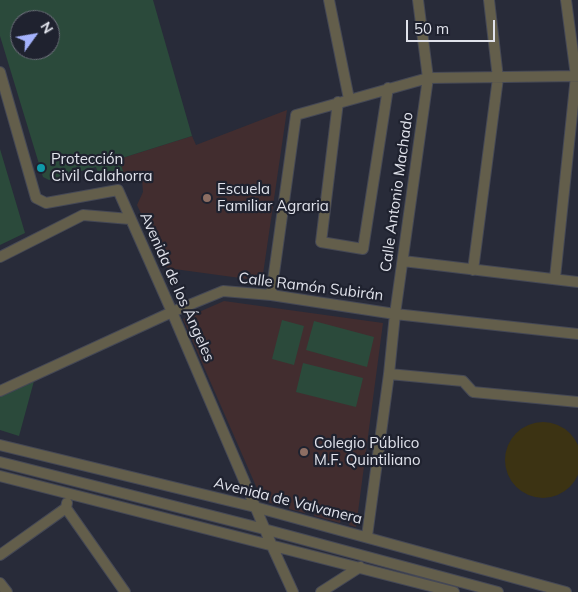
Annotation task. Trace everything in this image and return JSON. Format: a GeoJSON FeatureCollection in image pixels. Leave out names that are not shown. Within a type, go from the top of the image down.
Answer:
{"type":"FeatureCollection","features":[{"type":"Feature","properties":{"kind":"street"},"geometry":{"type":"LineString","coordinates":[[329,0],[349,99]]}},
{"type":"Feature","properties":{"kind":"street","name":"Calle Antonio Machado"},"geometry":{"type":"LineString","coordinates":[[367,536],[389,374],[395,314],[428,78],[418,0]]}},
{"type":"Feature","properties":{"kind":"street"},"geometry":{"type":"LineString","coordinates":[[473,270],[498,78],[489,0]]}},
{"type":"Feature","properties":{"kind":"street"},"geometry":{"type":"LineString","coordinates":[[554,278],[577,76],[566,0]]}},
{"type":"Feature","properties":{"kind":"street","name":"Avenida de los Ángeles"},"geometry":{"type":"LineString","coordinates":[[0,72],[36,198],[46,203],[118,190],[293,592]]}},
{"type":"Feature","properties":{"kind":"street"},"geometry":{"type":"LineString","coordinates":[[270,296],[296,115],[428,78],[577,76]]}},
{"type":"Feature","properties":{"kind":"street"},"geometry":{"type":"LineString","coordinates":[[338,102],[321,242],[363,249],[388,88]]}},
{"type":"Feature","properties":{"kind":"street"},"geometry":{"type":"LineString","coordinates":[[0,257],[83,215],[130,218]]}},
{"type":"Feature","properties":{"kind":"street"},"geometry":{"type":"LineString","coordinates":[[403,261],[578,282]]}},
{"type":"Feature","properties":{"kind":"street","name":"Calle Ramón Subirán"},"geometry":{"type":"LineString","coordinates":[[0,391],[172,312],[223,291],[395,314],[578,334]]}},
{"type":"Feature","properties":{"kind":"street"},"geometry":{"type":"LineString","coordinates":[[389,374],[463,381],[473,392],[578,402]]}},
{"type":"Feature","properties":{"kind":"street","name":"Avenida de Valvanera"},"geometry":{"type":"LineString","coordinates":[[0,445],[367,536],[566,592]]}},
{"type":"Feature","properties":{"kind":"street"},"geometry":{"type":"LineString","coordinates":[[0,462],[264,529],[498,592]]}},
{"type":"Feature","properties":{"kind":"street"},"geometry":{"type":"LineString","coordinates":[[0,476],[454,592]]}},
{"type":"Feature","properties":{"kind":"street"},"geometry":{"type":"LineString","coordinates":[[0,555],[66,508],[69,493]]}},
{"type":"Feature","properties":{"kind":"street"},"geometry":{"type":"LineString","coordinates":[[66,508],[125,592]]}},
{"type":"Feature","properties":{"kind":"street"},"geometry":{"type":"LineString","coordinates":[[321,592],[360,567]]}},
{"type":"Feature","properties":{"kind":"street"},"geometry":{"type":"LineString","coordinates":[[0,583],[7,592]]}},
{"type":"Feature","properties":{"kind":"shaded area","name":"Escuela Familiar Agraria"},"geometry":{"type":"Polygon","coordinates":[[[287,110],[262,281],[167,268],[137,205],[143,192],[142,179],[135,171],[124,174],[119,159],[192,136],[196,145],[287,110]]]}},
{"type":"Feature","properties":{"kind":"shaded area","name":"Colegio Público M.F. Quintiliano"},"geometry":{"type":"Polygon","coordinates":[[[224,301],[383,323],[356,527],[349,525],[350,522],[341,520],[340,523],[314,516],[315,513],[306,510],[305,513],[289,509],[289,506],[281,503],[279,506],[262,500],[183,319],[224,301]]]}},
{"type":"Feature","properties":{"kind":"green space"},"geometry":{"type":"Polygon","coordinates":[[[0,0],[153,0],[192,136],[119,159],[124,174],[101,182],[96,167],[49,180],[43,177],[0,36],[0,0]]]}},
{"type":"Feature","properties":{"kind":"green space"},"geometry":{"type":"Polygon","coordinates":[[[0,149],[25,233],[0,245],[0,149]]]}},
{"type":"Feature","properties":{"kind":"green space"},"geometry":{"type":"Polygon","coordinates":[[[282,320],[304,326],[294,365],[272,359],[282,320]]]}},
{"type":"Feature","properties":{"kind":"green space"},"geometry":{"type":"Polygon","coordinates":[[[314,321],[374,337],[367,367],[306,350],[314,321]]]}},
{"type":"Feature","properties":{"kind":"green space"},"geometry":{"type":"Polygon","coordinates":[[[303,363],[363,378],[356,407],[296,392],[303,363]]]}},
{"type":"Feature","properties":{"kind":"green space"},"geometry":{"type":"Polygon","coordinates":[[[34,381],[19,436],[0,430],[0,396],[34,381]]]}},
{"type":"Feature","properties":{"kind":"sand"},"geometry":{"type":"Polygon","coordinates":[[[543,422],[558,425],[570,433],[578,445],[581,460],[578,475],[570,487],[558,495],[543,498],[528,495],[516,487],[508,475],[505,460],[508,445],[516,433],[528,425],[543,422]]]}},
{"type":"Feature","properties":{"kind":"place","name":"Protección Civil Calahorra"},"geometry":{"type":"Point","coordinates":[41,168]}},
{"type":"Feature","properties":{"kind":"place","name":"Escuela Familiar Agraria"},"geometry":{"type":"Point","coordinates":[207,198]}},
{"type":"Feature","properties":{"kind":"place","name":"Colegio Público M.F. Quintiliano"},"geometry":{"type":"Point","coordinates":[304,452]}}]}
